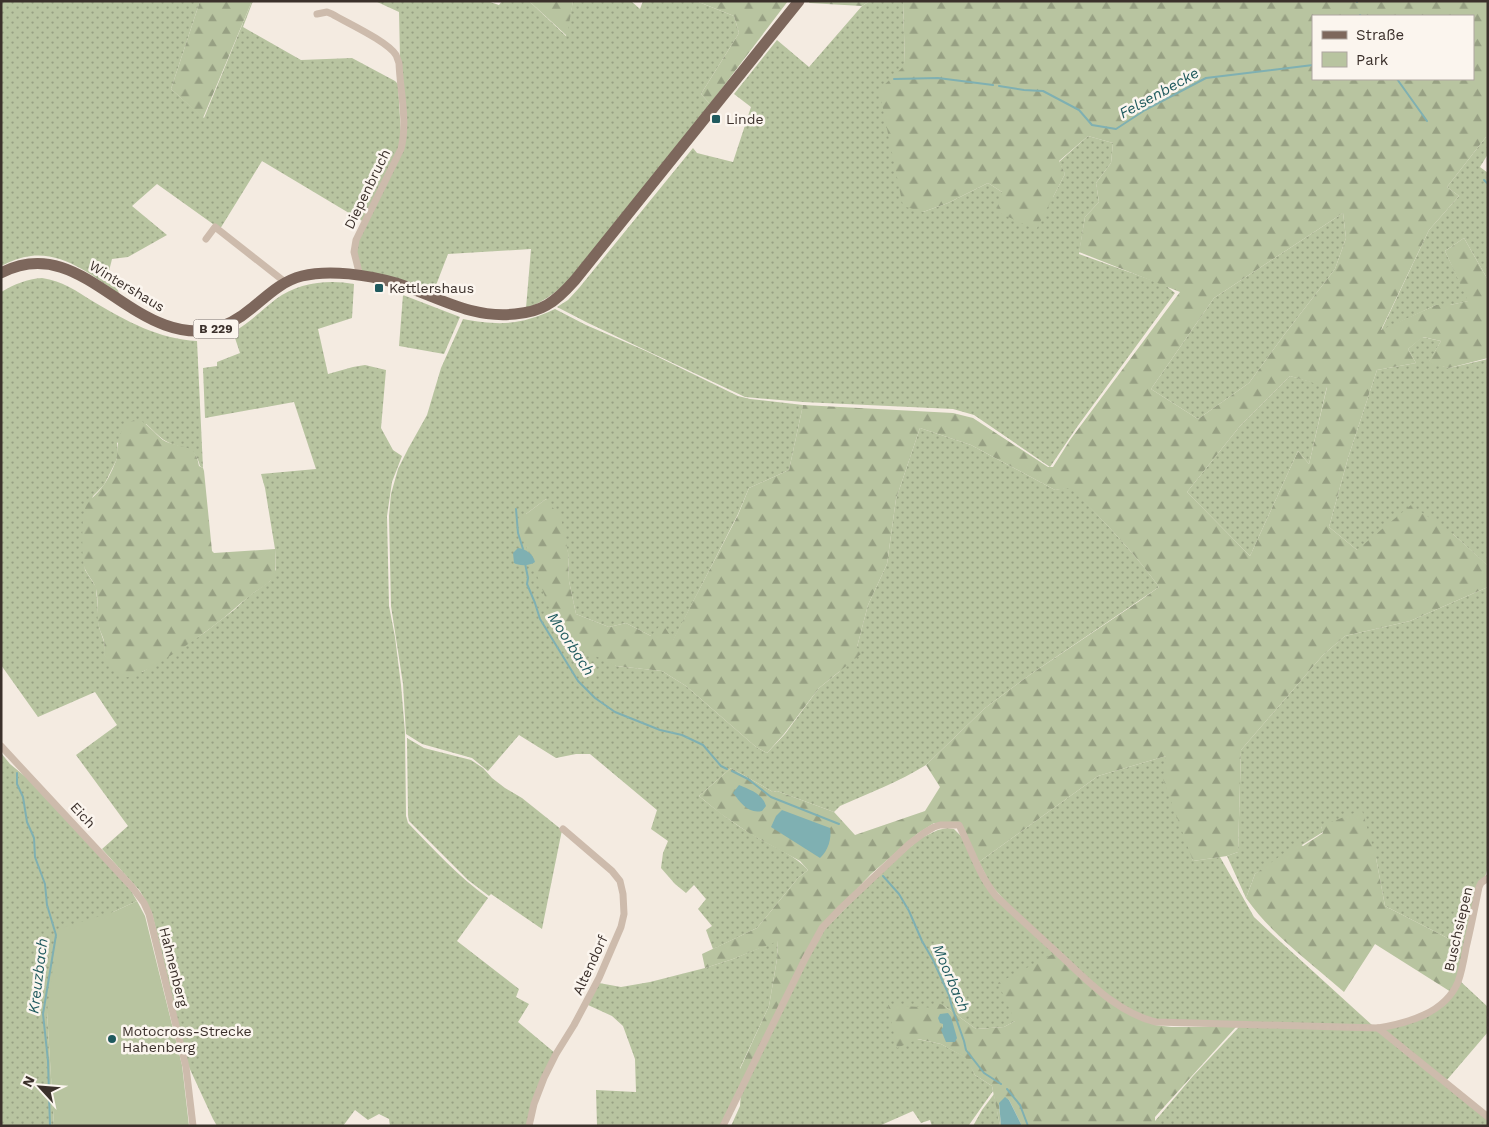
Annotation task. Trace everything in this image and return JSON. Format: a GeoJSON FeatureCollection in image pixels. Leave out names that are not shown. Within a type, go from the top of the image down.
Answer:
{"type":"FeatureCollection","features":[{"type":"Feature","properties":{"kind":"main road","name":"Wintershaus"},"geometry":{"type":"LineString","coordinates":[[1,273],[25,264],[54,264],[80,276],[148,318],[174,328],[198,332],[210,331],[232,323],[285,282],[309,275],[360,276],[397,284],[465,310],[486,314],[510,315],[532,311],[549,304],[564,291],[606,242],[799,1]]}},
{"type":"Feature","properties":{"kind":"street","name":"Diepenbruch"},"geometry":{"type":"LineString","coordinates":[[317,14],[326,12],[332,14],[373,38],[392,51],[399,63],[404,125],[401,149],[356,240],[354,252],[360,276]]}},
{"type":"Feature","properties":{"kind":"street"},"geometry":{"type":"LineString","coordinates":[[206,239],[215,227],[285,282]]}},
{"type":"Feature","properties":{"kind":"street","name":"Eich"},"geometry":{"type":"LineString","coordinates":[[1,746],[126,880],[144,903]]}},
{"type":"Feature","properties":{"kind":"street","name":"Buschsiepen"},"geometry":{"type":"LineString","coordinates":[[723,1126],[822,928],[909,844],[924,833],[940,825],[958,825],[980,872],[996,896],[1098,990],[1133,1014],[1156,1022],[1378,1028],[1411,1021],[1429,1013],[1443,1002],[1451,994],[1459,980],[1479,887],[1488,878]]}},
{"type":"Feature","properties":{"kind":"street","name":"Altendorf"},"geometry":{"type":"LineString","coordinates":[[529,1126],[534,1104],[544,1078],[599,978],[621,928],[624,914],[620,881],[612,871],[563,829]]}},
{"type":"Feature","properties":{"kind":"street","name":"Hahnenberg"},"geometry":{"type":"LineString","coordinates":[[144,903],[149,914],[186,1067],[193,1126]]}},
{"type":"Feature","properties":{"kind":"street"},"geometry":{"type":"LineString","coordinates":[[1378,1028],[1488,1117]]}},
{"type":"Feature","properties":{"kind":"green space"},"geometry":{"type":"Polygon","coordinates":[[[1,1],[200,1],[171,89],[204,118],[252,1],[243,27],[301,60],[352,58],[395,81],[398,84],[401,135],[399,147],[364,222],[262,161],[220,229],[157,184],[132,206],[167,235],[128,257],[112,259],[109,271],[120,295],[78,267],[55,258],[43,256],[27,257],[1,266],[1,1]]]}},
{"type":"Feature","properties":{"kind":"green space"},"geometry":{"type":"Polygon","coordinates":[[[200,1],[252,1],[203,118],[171,89],[200,1]]]}},
{"type":"Feature","properties":{"kind":"green space"},"geometry":{"type":"Polygon","coordinates":[[[375,1],[487,1],[499,5],[502,1],[529,1],[566,36],[573,1],[631,1],[640,9],[643,1],[696,1],[734,16],[739,33],[701,94],[710,104],[573,277],[545,299],[526,308],[531,249],[448,254],[433,293],[361,273],[355,252],[357,241],[402,149],[399,12],[375,1]]]}},
{"type":"Feature","properties":{"kind":"green space"},"geometry":{"type":"Polygon","coordinates":[[[529,1],[573,1],[567,36],[529,1]]]}},
{"type":"Feature","properties":{"kind":"green space"},"geometry":{"type":"Polygon","coordinates":[[[696,1],[788,1],[710,104],[701,94],[739,33],[734,16],[696,1]]]}},
{"type":"Feature","properties":{"kind":"green space"},"geometry":{"type":"Polygon","coordinates":[[[810,1],[870,1],[862,6],[809,3],[810,1]]]}},
{"type":"Feature","properties":{"kind":"green space"},"geometry":{"type":"Polygon","coordinates":[[[870,1],[903,1],[905,65],[923,212],[948,203],[988,183],[1002,192],[1053,197],[1065,174],[1059,162],[1088,136],[1113,143],[1111,163],[1096,183],[1099,202],[1085,217],[1079,254],[1165,285],[1175,293],[1050,467],[974,415],[953,409],[803,402],[745,397],[557,307],[568,300],[579,288],[693,148],[697,153],[733,162],[751,107],[734,94],[777,40],[809,67],[862,6],[870,1]]]}},
{"type":"Feature","properties":{"kind":"green space"},"geometry":{"type":"Polygon","coordinates":[[[903,1],[1488,1],[1488,138],[1486,137],[1447,187],[1459,196],[1429,230],[1381,330],[1436,305],[1450,305],[1468,301],[1445,251],[1464,238],[1488,280],[1488,358],[1449,368],[1428,363],[1441,341],[1423,337],[1408,349],[1416,363],[1377,370],[1348,458],[1329,527],[1357,550],[1411,505],[1453,534],[1488,566],[1488,587],[1410,621],[1345,636],[1323,655],[1241,750],[1238,852],[1227,856],[1193,861],[1163,779],[1166,756],[1098,776],[979,862],[959,824],[934,823],[917,834],[871,874],[821,927],[740,1089],[740,1069],[769,1006],[778,941],[705,968],[702,954],[757,928],[798,878],[808,870],[800,861],[752,835],[699,796],[731,768],[773,792],[777,791],[834,812],[855,835],[925,811],[940,787],[926,765],[985,708],[1031,674],[1159,587],[1117,536],[1070,488],[1055,490],[971,445],[920,428],[896,499],[887,564],[868,605],[857,647],[861,654],[819,688],[767,753],[756,747],[686,686],[662,671],[616,666],[573,645],[552,615],[518,525],[526,514],[546,499],[561,518],[568,552],[569,581],[576,614],[609,627],[626,623],[651,636],[662,623],[673,640],[738,515],[749,488],[789,470],[803,405],[953,413],[973,418],[1048,467],[1053,467],[1070,440],[1180,292],[1079,252],[1085,217],[1099,202],[1096,183],[1111,163],[1113,143],[1088,136],[1059,161],[1065,174],[1036,230],[996,211],[1002,192],[988,183],[948,203],[923,212],[903,206],[879,90],[905,65],[903,1]],[[1343,213],[1214,298],[1151,389],[1198,419],[1249,383],[1335,269],[1346,238],[1343,213]],[[1290,376],[1240,426],[1187,492],[1250,556],[1298,451],[1309,464],[1327,387],[1290,376]]]}},
{"type":"Feature","properties":{"kind":"green space"},"geometry":{"type":"Polygon","coordinates":[[[1486,137],[1488,138],[1488,154],[1480,167],[1488,173],[1488,280],[1464,238],[1445,251],[1469,301],[1450,305],[1436,305],[1381,331],[1429,230],[1459,196],[1447,187],[1486,137]]]}},
{"type":"Feature","properties":{"kind":"green space"},"geometry":{"type":"Polygon","coordinates":[[[1343,213],[1346,238],[1335,269],[1249,383],[1198,419],[1151,389],[1214,298],[1343,213]]]}},
{"type":"Feature","properties":{"kind":"green space"},"geometry":{"type":"Polygon","coordinates":[[[42,278],[56,281],[69,287],[118,316],[143,328],[169,337],[197,341],[203,468],[200,466],[194,453],[164,440],[146,424],[117,443],[118,453],[116,461],[104,485],[93,496],[83,527],[85,570],[96,587],[99,627],[104,642],[105,656],[142,672],[204,633],[270,581],[276,569],[275,549],[261,474],[316,469],[294,402],[205,418],[203,368],[217,366],[217,362],[240,353],[233,332],[284,294],[293,289],[323,282],[354,284],[352,318],[318,329],[328,374],[365,365],[386,370],[381,428],[393,450],[402,456],[392,482],[387,516],[389,606],[395,637],[405,732],[406,816],[408,823],[436,852],[466,881],[488,898],[457,941],[519,989],[516,997],[529,1004],[518,1022],[555,1053],[528,1126],[390,1126],[389,1119],[379,1114],[368,1120],[355,1110],[343,1126],[217,1126],[188,1065],[152,913],[140,891],[102,849],[128,826],[76,755],[117,725],[95,692],[38,717],[1,665],[1,292],[21,282],[42,278]]]}},
{"type":"Feature","properties":{"kind":"green space"},"geometry":{"type":"Polygon","coordinates":[[[403,295],[460,317],[444,354],[399,346],[403,295]]]}},
{"type":"Feature","properties":{"kind":"green space"},"geometry":{"type":"Polygon","coordinates":[[[555,309],[738,396],[803,405],[789,470],[749,488],[738,514],[673,641],[651,636],[626,623],[609,627],[576,614],[569,581],[568,552],[546,499],[526,514],[530,555],[616,666],[662,671],[686,686],[756,747],[767,753],[785,734],[819,688],[839,672],[857,647],[868,605],[887,564],[896,499],[920,428],[971,445],[1055,490],[1070,487],[1117,536],[1159,587],[1031,674],[985,708],[926,765],[895,782],[840,806],[834,812],[777,791],[773,792],[731,768],[699,796],[739,826],[789,855],[808,870],[798,878],[757,928],[713,949],[706,930],[712,926],[698,909],[706,899],[694,885],[686,893],[661,868],[663,853],[668,841],[651,829],[657,810],[590,754],[576,754],[556,758],[519,735],[488,771],[472,758],[422,744],[406,734],[403,684],[391,606],[389,516],[391,494],[398,469],[427,415],[441,368],[463,319],[488,323],[510,323],[555,309]]]}},
{"type":"Feature","properties":{"kind":"green space"},"geometry":{"type":"Polygon","coordinates":[[[1422,337],[1441,341],[1429,362],[1449,368],[1488,359],[1488,566],[1453,534],[1357,550],[1329,527],[1348,458],[1377,370],[1416,363],[1408,349],[1422,337]]]}},
{"type":"Feature","properties":{"kind":"green space"},"geometry":{"type":"Polygon","coordinates":[[[1290,376],[1327,386],[1309,464],[1298,451],[1250,556],[1187,492],[1240,426],[1290,376]]]}},
{"type":"Feature","properties":{"kind":"green space"},"geometry":{"type":"Polygon","coordinates":[[[138,419],[163,440],[192,450],[199,466],[203,468],[212,551],[214,553],[275,549],[276,566],[274,576],[270,582],[247,598],[209,630],[143,672],[125,677],[112,669],[104,654],[104,641],[98,622],[96,589],[86,572],[84,564],[82,550],[83,524],[86,505],[109,477],[117,456],[122,431],[127,424],[138,419]]]}},
{"type":"Feature","properties":{"kind":"green space"},"geometry":{"type":"Polygon","coordinates":[[[1488,587],[1488,867],[1465,947],[1385,906],[1376,858],[1321,826],[1323,832],[1255,874],[1246,898],[1227,856],[1238,852],[1241,750],[1323,655],[1345,636],[1410,621],[1488,587]]]}},
{"type":"Feature","properties":{"kind":"green space"},"geometry":{"type":"Polygon","coordinates":[[[407,738],[424,748],[471,760],[562,830],[542,929],[491,894],[489,896],[468,880],[409,821],[407,738]]]}},
{"type":"Feature","properties":{"kind":"green space"},"geometry":{"type":"Polygon","coordinates":[[[1,753],[10,764],[27,778],[130,889],[137,901],[113,912],[47,1012],[54,1126],[1,1126],[1,753]]]}},
{"type":"Feature","properties":{"kind":"green space"},"geometry":{"type":"Polygon","coordinates":[[[1166,756],[1193,861],[1220,857],[1254,917],[1372,1025],[1165,1021],[1138,1015],[1098,989],[1015,912],[991,885],[979,862],[1098,776],[1166,756]]]}},
{"type":"Feature","properties":{"kind":"green space"},"geometry":{"type":"Polygon","coordinates":[[[1362,810],[1376,858],[1385,906],[1465,947],[1458,979],[1451,992],[1375,944],[1344,992],[1279,936],[1246,898],[1255,874],[1298,843],[1303,846],[1323,833],[1321,826],[1362,810]]]}},
{"type":"Feature","properties":{"kind":"green space"},"geometry":{"type":"Polygon","coordinates":[[[947,828],[954,829],[961,836],[982,881],[1055,953],[1015,1021],[1004,1027],[976,1029],[943,1005],[917,1039],[941,1044],[967,1058],[975,1075],[992,1086],[993,1091],[969,1125],[932,1126],[930,1120],[921,1123],[913,1111],[879,1126],[731,1126],[740,1106],[741,1092],[797,978],[825,929],[881,872],[921,838],[947,828]]]}},
{"type":"Feature","properties":{"kind":"green space","name":"Motocross-Strecke Hahenberg"},"geometry":{"type":"Polygon","coordinates":[[[137,901],[145,916],[182,1065],[189,1126],[54,1126],[47,1012],[58,929],[113,912],[137,901]]]}},
{"type":"Feature","properties":{"kind":"green space"},"geometry":{"type":"Polygon","coordinates":[[[778,940],[777,959],[769,1006],[740,1068],[740,1089],[721,1126],[597,1126],[596,1090],[636,1092],[635,1059],[623,1026],[612,1016],[588,1005],[599,983],[621,987],[650,982],[733,959],[778,940]]]}},
{"type":"Feature","properties":{"kind":"green space"},"geometry":{"type":"Polygon","coordinates":[[[1055,953],[1096,990],[1155,1025],[1171,1027],[1236,1027],[1155,1117],[1155,1126],[1022,1126],[1009,1100],[1005,1098],[999,1104],[1000,1126],[992,1086],[975,1075],[966,1058],[941,1044],[918,1039],[897,1048],[888,1005],[935,1008],[937,1003],[943,1005],[976,1029],[1004,1027],[1015,1021],[998,983],[1055,953]]]}},
{"type":"Feature","properties":{"kind":"green space"},"geometry":{"type":"Polygon","coordinates":[[[1460,981],[1488,1007],[1488,1032],[1446,1081],[1382,1029],[1437,1010],[1460,981]]]}},
{"type":"Feature","properties":{"kind":"green space"},"geometry":{"type":"Polygon","coordinates":[[[1239,1027],[1378,1030],[1488,1120],[1488,1126],[1155,1126],[1155,1121],[1193,1076],[1239,1027]]]}},
{"type":"Feature","properties":{"kind":"green space"},"geometry":{"type":"Polygon","coordinates":[[[994,1094],[1000,1126],[973,1126],[982,1110],[994,1094]]]}},
{"type":"Feature","properties":{"kind":"water"},"geometry":{"type":"Polygon","coordinates":[[[518,548],[529,552],[535,562],[524,565],[514,563],[513,553],[518,548]]]}},
{"type":"Feature","properties":{"kind":"water"},"geometry":{"type":"Polygon","coordinates":[[[739,785],[755,792],[762,798],[766,806],[762,811],[753,811],[745,807],[733,793],[739,785]]]}},
{"type":"Feature","properties":{"kind":"water"},"geometry":{"type":"Polygon","coordinates":[[[782,810],[830,828],[829,844],[820,858],[771,827],[776,816],[782,810]]]}},
{"type":"Feature","properties":{"kind":"water"},"geometry":{"type":"Polygon","coordinates":[[[948,1013],[957,1038],[955,1042],[946,1042],[941,1030],[943,1024],[940,1023],[938,1018],[940,1014],[948,1013]]]}},
{"type":"Feature","properties":{"kind":"water"},"geometry":{"type":"Polygon","coordinates":[[[1005,1097],[1009,1100],[1022,1126],[1001,1126],[999,1103],[1005,1097]]]}},
{"type":"Feature","properties":{"kind":"waterway","name":"Felsenbecke"},"geometry":{"type":"LineString","coordinates":[[999,86],[1043,91],[1079,110],[1092,125],[1116,129],[1145,110],[1206,78],[1312,65]]}},
{"type":"Feature","properties":{"kind":"waterway","name":"Felsenbecke"},"geometry":{"type":"LineString","coordinates":[[894,79],[938,78],[993,85]]}},
{"type":"Feature","properties":{"kind":"waterway","name":"Felsenbecke"},"geometry":{"type":"LineString","coordinates":[[1398,80],[1427,121]]}},
{"type":"Feature","properties":{"kind":"waterway","name":"Felsenbecke"},"geometry":{"type":"LineString","coordinates":[[1484,180],[1488,184]]}},
{"type":"Feature","properties":{"kind":"waterway","name":"Moorbach"},"geometry":{"type":"LineString","coordinates":[[516,509],[518,533],[523,549]]}},
{"type":"Feature","properties":{"kind":"waterway","name":"Moorbach"},"geometry":{"type":"LineString","coordinates":[[525,563],[528,578],[527,584],[540,619],[578,681],[595,698],[615,712],[660,730],[682,735],[703,745],[721,766],[727,769]]}},
{"type":"Feature","properties":{"kind":"waterway","name":"Moorbach"},"geometry":{"type":"LineString","coordinates":[[732,771],[748,779],[771,797],[839,824]]}},
{"type":"Feature","properties":{"kind":"waterway","name":"Kreuzbach"},"geometry":{"type":"LineString","coordinates":[[17,773],[17,784],[23,797],[27,822],[34,838],[35,857],[45,884],[47,905],[56,935],[43,1014],[48,1061],[50,1126]]}},
{"type":"Feature","properties":{"kind":"waterway","name":"Moorbach"},"geometry":{"type":"LineString","coordinates":[[883,876],[899,894],[933,960],[949,995],[966,1050],[984,1073],[1001,1084]]}},
{"type":"Feature","properties":{"kind":"waterway","name":"Moorbach"},"geometry":{"type":"LineString","coordinates":[[1007,1089],[1020,1105],[1028,1126]]}},
{"type":"Feature","properties":{"kind":"place","name":"Linde"},"geometry":{"type":"Point","coordinates":[716,119]}},
{"type":"Feature","properties":{"kind":"place","name":"Kettlershaus"},"geometry":{"type":"Point","coordinates":[379,288]}},
{"type":"Feature","properties":{"kind":"place","name":"Motocross-Strecke Hahenberg"},"geometry":{"type":"Point","coordinates":[112,1039]}}]}
